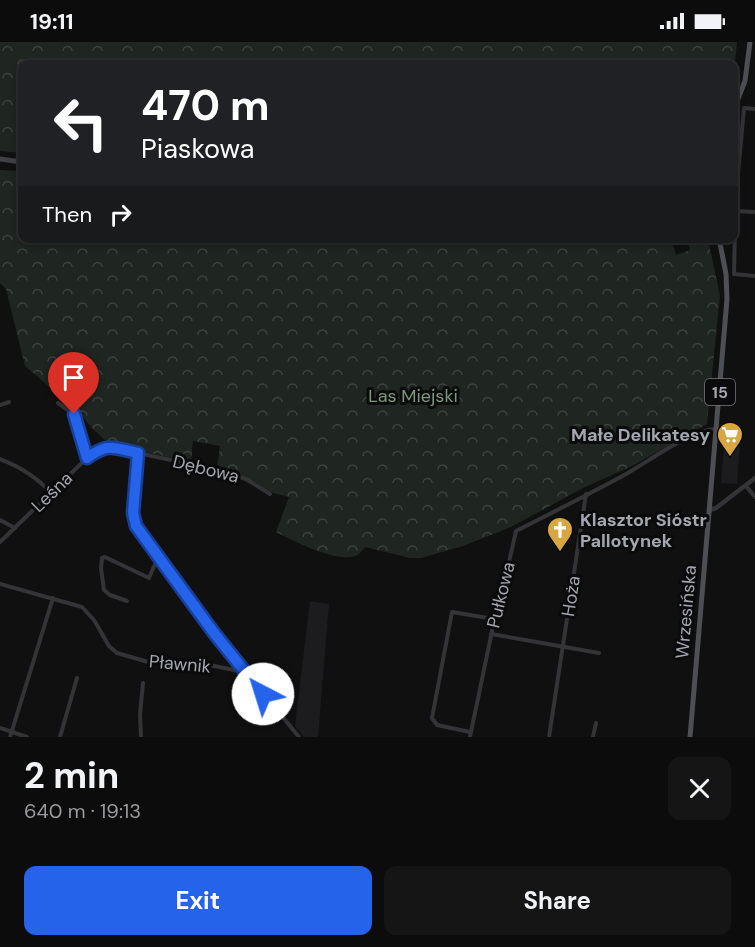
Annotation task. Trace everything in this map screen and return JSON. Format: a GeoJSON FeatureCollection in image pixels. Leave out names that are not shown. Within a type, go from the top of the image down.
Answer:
{"type":"FeatureCollection","features":[{"type":"Feature","properties":{"kind":"main road"},"geometry":{"type":"LineString","coordinates":[[738,99],[745,81],[750,42]]}},
{"type":"Feature","properties":{"kind":"main road","name":"Wrzesińska"},"geometry":{"type":"LineString","coordinates":[[690,737],[727,299],[726,274],[720,243]]}},
{"type":"Feature","properties":{"kind":"street"},"geometry":{"type":"LineString","coordinates":[[738,173],[744,108],[755,109]]}},
{"type":"Feature","properties":{"kind":"street"},"geometry":{"type":"LineString","coordinates":[[738,211],[755,212]]}},
{"type":"Feature","properties":{"kind":"street"},"geometry":{"type":"LineString","coordinates":[[735,243],[734,274],[755,276]]}},
{"type":"Feature","properties":{"kind":"street"},"geometry":{"type":"LineString","coordinates":[[0,405],[9,402]]}},
{"type":"Feature","properties":{"kind":"street"},"geometry":{"type":"LineString","coordinates":[[58,403],[74,414],[87,458]]}},
{"type":"Feature","properties":{"kind":"street"},"geometry":{"type":"LineString","coordinates":[[586,494],[625,475],[688,437],[717,429]]}},
{"type":"Feature","properties":{"kind":"street","name":"Leśna"},"geometry":{"type":"LineString","coordinates":[[0,542],[87,458],[101,448],[107,447]]}},
{"type":"Feature","properties":{"kind":"street","name":"Dębowa"},"geometry":{"type":"LineString","coordinates":[[107,447],[214,469],[246,479],[270,494]]}},
{"type":"Feature","properties":{"kind":"street"},"geometry":{"type":"LineString","coordinates":[[138,453],[134,519],[158,557],[244,672],[299,737]]}},
{"type":"Feature","properties":{"kind":"street"},"geometry":{"type":"LineString","coordinates":[[0,459],[25,470],[39,480],[51,494]]}},
{"type":"Feature","properties":{"kind":"street"},"geometry":{"type":"LineString","coordinates":[[710,510],[716,508],[755,478]]}},
{"type":"Feature","properties":{"kind":"street"},"geometry":{"type":"LineString","coordinates":[[746,486],[755,497]]}},
{"type":"Feature","properties":{"kind":"street","name":"Pułkowa"},"geometry":{"type":"LineString","coordinates":[[470,734],[494,619],[516,531],[586,494]]}},
{"type":"Feature","properties":{"kind":"street","name":"Hoża"},"geometry":{"type":"LineString","coordinates":[[549,737],[586,494]]}},
{"type":"Feature","properties":{"kind":"street"},"geometry":{"type":"LineString","coordinates":[[0,520],[15,528]]}},
{"type":"Feature","properties":{"kind":"street"},"geometry":{"type":"LineString","coordinates":[[127,601],[110,595],[104,590],[102,558],[105,557],[148,578],[158,557]]}},
{"type":"Feature","properties":{"kind":"street","name":"Pławnik"},"geometry":{"type":"LineString","coordinates":[[0,584],[76,604],[85,609],[109,646],[117,653],[148,662],[190,661],[244,672]]}},
{"type":"Feature","properties":{"kind":"street"},"geometry":{"type":"LineString","coordinates":[[10,734],[53,598]]}},
{"type":"Feature","properties":{"kind":"street"},"geometry":{"type":"LineString","coordinates":[[470,734],[437,725],[432,718],[452,612],[494,619]]}},
{"type":"Feature","properties":{"kind":"street"},"geometry":{"type":"LineString","coordinates":[[491,634],[599,653]]}},
{"type":"Feature","properties":{"kind":"street"},"geometry":{"type":"LineString","coordinates":[[60,737],[77,678]]}},
{"type":"Feature","properties":{"kind":"street"},"geometry":{"type":"LineString","coordinates":[[141,737],[140,714],[143,683]]}},
{"type":"Feature","properties":{"kind":"street"},"geometry":{"type":"LineString","coordinates":[[593,737],[596,723]]}},
{"type":"Feature","properties":{"kind":"street"},"geometry":{"type":"LineString","coordinates":[[0,728],[10,734],[27,737]]}},
{"type":"Feature","properties":{"kind":"shaded area"},"geometry":{"type":"Polygon","coordinates":[[[724,445],[740,446],[737,484],[721,483],[724,445]]]}},
{"type":"Feature","properties":{"kind":"shaded area"},"geometry":{"type":"Polygon","coordinates":[[[310,601],[329,604],[318,737],[304,737],[295,726],[310,601]]]}},
{"type":"Feature","properties":{"kind":"green space"},"geometry":{"type":"Polygon","coordinates":[[[0,42],[737,42],[735,60],[18,60],[18,153],[0,151],[0,42]]]}},
{"type":"Feature","properties":{"kind":"green space","name":"Las Miejski"},"geometry":{"type":"Polygon","coordinates":[[[0,170],[18,171],[18,243],[672,243],[676,255],[690,250],[687,243],[709,243],[720,296],[707,424],[630,467],[585,487],[511,527],[463,546],[421,558],[410,558],[365,547],[359,554],[351,557],[330,555],[276,532],[289,497],[273,493],[246,477],[217,467],[220,446],[193,441],[191,462],[109,444],[81,414],[25,366],[6,289],[0,283],[0,170]]]}},
{"type":"Feature","properties":{"kind":"place","name":"Małe Delikatesy"},"geometry":{"type":"Point","coordinates":[730,458]}},
{"type":"Feature","properties":{"kind":"place","name":"Klasztor Sióstr Pallotynek"},"geometry":{"type":"Point","coordinates":[560,553]}},
{"type":"Feature","properties":{"kind":"route"},"geometry":{"type":"LineString","coordinates":[[74,414],[87,458],[101,448],[107,447],[138,453],[133,513],[136,526],[214,633],[263,694]]}}]}
